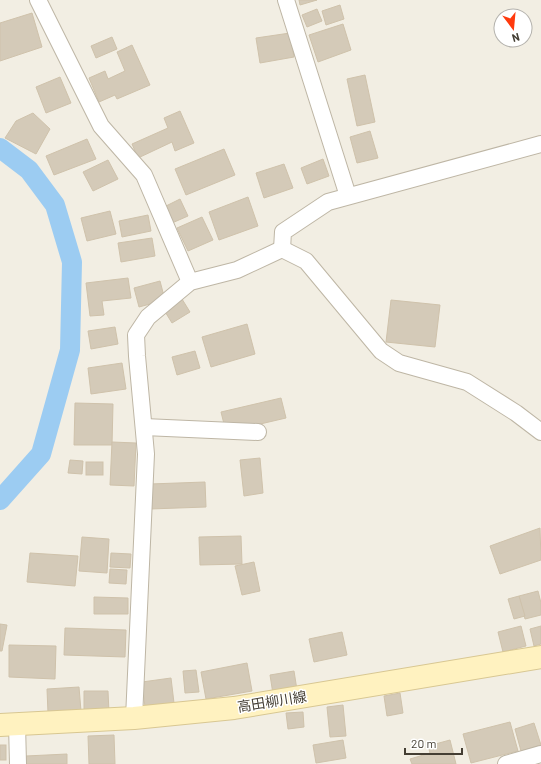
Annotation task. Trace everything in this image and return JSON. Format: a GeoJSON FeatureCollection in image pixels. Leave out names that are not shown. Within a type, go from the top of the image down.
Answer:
{"type":"FeatureCollection","features":[{"type":"Feature","properties":{"kind":"main road","name":"高田柳川線"},"geometry":{"type":"LineString","coordinates":[[8,725],[134,718],[234,708],[541,657]]}},
{"type":"Feature","properties":{"kind":"street"},"geometry":{"type":"LineString","coordinates":[[38,0],[101,126],[144,175],[190,282]]}},
{"type":"Feature","properties":{"kind":"street"},"geometry":{"type":"LineString","coordinates":[[286,0],[348,196]]}},
{"type":"Feature","properties":{"kind":"street"},"geometry":{"type":"LineString","coordinates":[[282,249],[283,232],[328,202],[541,144]]}},
{"type":"Feature","properties":{"kind":"street"},"geometry":{"type":"LineString","coordinates":[[134,718],[146,454],[136,335],[148,316],[190,282],[237,270],[282,249]]}},
{"type":"Feature","properties":{"kind":"street"},"geometry":{"type":"LineString","coordinates":[[282,249],[306,261],[381,351],[399,363],[467,382],[516,413],[541,432]]}},
{"type":"Feature","properties":{"kind":"street"},"geometry":{"type":"LineString","coordinates":[[144,427],[258,432]]}},
{"type":"Feature","properties":{"kind":"street"},"geometry":{"type":"LineString","coordinates":[[8,725],[18,764]]}},
{"type":"Feature","properties":{"kind":"street"},"geometry":{"type":"LineString","coordinates":[[506,764],[541,754]]}},
{"type":"Feature","properties":{"kind":"building"},"geometry":{"type":"Polygon","coordinates":[[[299,0],[317,0],[300,5],[299,0]]]}},
{"type":"Feature","properties":{"kind":"building"},"geometry":{"type":"Polygon","coordinates":[[[340,5],[344,19],[326,25],[322,11],[340,5]]]}},
{"type":"Feature","properties":{"kind":"building"},"geometry":{"type":"Polygon","coordinates":[[[317,9],[322,21],[307,27],[302,15],[317,9]]]}},
{"type":"Feature","properties":{"kind":"building"},"geometry":{"type":"Polygon","coordinates":[[[32,13],[42,47],[0,61],[0,23],[32,13]]]}},
{"type":"Feature","properties":{"kind":"building"},"geometry":{"type":"Polygon","coordinates":[[[343,24],[351,50],[318,62],[309,35],[343,24]]]}},
{"type":"Feature","properties":{"kind":"building"},"geometry":{"type":"Polygon","coordinates":[[[290,33],[294,57],[260,63],[256,38],[290,33]]]}},
{"type":"Feature","properties":{"kind":"building"},"geometry":{"type":"Polygon","coordinates":[[[112,37],[117,49],[96,58],[91,46],[112,37]]]}},
{"type":"Feature","properties":{"kind":"building"},"geometry":{"type":"Polygon","coordinates":[[[132,45],[150,85],[117,99],[115,95],[99,102],[89,78],[105,71],[108,79],[125,71],[117,52],[132,45]]]}},
{"type":"Feature","properties":{"kind":"building"},"geometry":{"type":"Polygon","coordinates":[[[365,75],[375,122],[357,126],[347,79],[365,75]]]}},
{"type":"Feature","properties":{"kind":"building"},"geometry":{"type":"Polygon","coordinates":[[[60,77],[71,103],[46,113],[36,87],[60,77]]]}},
{"type":"Feature","properties":{"kind":"building"},"geometry":{"type":"Polygon","coordinates":[[[180,111],[194,143],[175,151],[172,142],[138,158],[132,144],[168,128],[164,118],[180,111]]]}},
{"type":"Feature","properties":{"kind":"building"},"geometry":{"type":"Polygon","coordinates":[[[33,113],[50,129],[36,154],[5,138],[16,121],[33,113]]]}},
{"type":"Feature","properties":{"kind":"building"},"geometry":{"type":"Polygon","coordinates":[[[370,131],[378,158],[357,163],[350,137],[370,131]]]}},
{"type":"Feature","properties":{"kind":"building"},"geometry":{"type":"Polygon","coordinates":[[[87,139],[96,159],[54,175],[46,156],[87,139]]]}},
{"type":"Feature","properties":{"kind":"building"},"geometry":{"type":"Polygon","coordinates":[[[224,149],[235,175],[186,195],[175,169],[224,149]]]}},
{"type":"Feature","properties":{"kind":"building"},"geometry":{"type":"Polygon","coordinates":[[[323,159],[329,176],[307,184],[301,168],[323,159]]]}},
{"type":"Feature","properties":{"kind":"building"},"geometry":{"type":"Polygon","coordinates":[[[108,160],[118,179],[93,191],[83,172],[108,160]]]}},
{"type":"Feature","properties":{"kind":"building"},"geometry":{"type":"Polygon","coordinates":[[[284,164],[293,188],[264,198],[256,173],[284,164]]]}},
{"type":"Feature","properties":{"kind":"building"},"geometry":{"type":"Polygon","coordinates":[[[248,197],[258,226],[219,240],[209,212],[248,197]]]}},
{"type":"Feature","properties":{"kind":"building"},"geometry":{"type":"Polygon","coordinates":[[[180,199],[188,216],[172,223],[164,207],[180,199]]]}},
{"type":"Feature","properties":{"kind":"building"},"geometry":{"type":"Polygon","coordinates":[[[110,211],[116,234],[87,241],[81,218],[110,211]]]}},
{"type":"Feature","properties":{"kind":"building"},"geometry":{"type":"Polygon","coordinates":[[[148,215],[151,231],[122,237],[119,221],[148,215]]]}},
{"type":"Feature","properties":{"kind":"building"},"geometry":{"type":"Polygon","coordinates":[[[202,217],[213,240],[188,251],[177,228],[202,217]]]}},
{"type":"Feature","properties":{"kind":"building"},"geometry":{"type":"Polygon","coordinates":[[[152,238],[155,256],[121,262],[118,243],[152,238]]]}},
{"type":"Feature","properties":{"kind":"building"},"geometry":{"type":"Polygon","coordinates":[[[128,278],[131,298],[102,301],[104,315],[90,316],[86,283],[128,278]]]}},
{"type":"Feature","properties":{"kind":"building"},"geometry":{"type":"Polygon","coordinates":[[[160,281],[165,300],[139,307],[134,288],[160,281]]]}},
{"type":"Feature","properties":{"kind":"building"},"geometry":{"type":"Polygon","coordinates":[[[182,299],[190,312],[172,323],[164,310],[182,299]]]}},
{"type":"Feature","properties":{"kind":"building"},"geometry":{"type":"Polygon","coordinates":[[[391,300],[440,305],[435,347],[386,342],[391,300]]]}},
{"type":"Feature","properties":{"kind":"building"},"geometry":{"type":"Polygon","coordinates":[[[247,324],[255,354],[211,367],[202,337],[247,324]]]}},
{"type":"Feature","properties":{"kind":"building"},"geometry":{"type":"Polygon","coordinates":[[[115,327],[118,344],[91,349],[88,331],[115,327]]]}},
{"type":"Feature","properties":{"kind":"building"},"geometry":{"type":"Polygon","coordinates":[[[195,351],[200,368],[177,375],[172,357],[195,351]]]}},
{"type":"Feature","properties":{"kind":"building"},"geometry":{"type":"Polygon","coordinates":[[[122,363],[126,389],[91,394],[88,368],[122,363]]]}},
{"type":"Feature","properties":{"kind":"building"},"geometry":{"type":"Polygon","coordinates":[[[281,398],[286,418],[226,432],[221,412],[281,398]]]}},
{"type":"Feature","properties":{"kind":"building"},"geometry":{"type":"Polygon","coordinates":[[[75,403],[113,404],[112,445],[74,445],[75,403]]]}},
{"type":"Feature","properties":{"kind":"building"},"geometry":{"type":"Polygon","coordinates":[[[112,442],[136,443],[134,486],[110,485],[112,442]]]}},
{"type":"Feature","properties":{"kind":"building"},"geometry":{"type":"Polygon","coordinates":[[[260,458],[263,493],[244,496],[240,460],[260,458]]]}},
{"type":"Feature","properties":{"kind":"building"},"geometry":{"type":"Polygon","coordinates":[[[70,460],[83,461],[82,474],[68,473],[70,460]]]}},
{"type":"Feature","properties":{"kind":"building"},"geometry":{"type":"Polygon","coordinates":[[[86,462],[103,462],[103,475],[86,475],[86,462]]]}},
{"type":"Feature","properties":{"kind":"building"},"geometry":{"type":"Polygon","coordinates":[[[205,482],[206,507],[150,509],[150,484],[205,482]]]}},
{"type":"Feature","properties":{"kind":"building"},"geometry":{"type":"Polygon","coordinates":[[[540,528],[541,560],[500,574],[490,546],[540,528]]]}},
{"type":"Feature","properties":{"kind":"building"},"geometry":{"type":"Polygon","coordinates":[[[241,536],[242,564],[200,565],[199,537],[241,536]]]}},
{"type":"Feature","properties":{"kind":"building"},"geometry":{"type":"Polygon","coordinates":[[[82,537],[109,539],[107,573],[79,571],[82,537]]]}},
{"type":"Feature","properties":{"kind":"building"},"geometry":{"type":"Polygon","coordinates":[[[30,553],[78,556],[75,586],[27,582],[30,553]]]}},
{"type":"Feature","properties":{"kind":"building"},"geometry":{"type":"Polygon","coordinates":[[[111,553],[131,554],[130,568],[110,567],[111,553]]]}},
{"type":"Feature","properties":{"kind":"building"},"geometry":{"type":"Polygon","coordinates":[[[254,562],[260,591],[242,595],[235,566],[254,562]]]}},
{"type":"Feature","properties":{"kind":"building"},"geometry":{"type":"Polygon","coordinates":[[[110,569],[127,570],[126,584],[109,583],[110,569]]]}},
{"type":"Feature","properties":{"kind":"building"},"geometry":{"type":"Polygon","coordinates":[[[538,591],[541,603],[541,615],[525,619],[519,596],[538,591]]]}},
{"type":"Feature","properties":{"kind":"building"},"geometry":{"type":"Polygon","coordinates":[[[519,596],[525,616],[514,619],[508,599],[519,596]]]}},
{"type":"Feature","properties":{"kind":"building"},"geometry":{"type":"Polygon","coordinates":[[[94,597],[128,598],[128,614],[94,614],[94,597]]]}},
{"type":"Feature","properties":{"kind":"building"},"geometry":{"type":"Polygon","coordinates":[[[0,624],[7,625],[2,651],[0,651],[0,624]]]}},
{"type":"Feature","properties":{"kind":"building"},"geometry":{"type":"Polygon","coordinates":[[[521,626],[526,646],[503,652],[498,632],[521,626]]]}},
{"type":"Feature","properties":{"kind":"building"},"geometry":{"type":"Polygon","coordinates":[[[541,626],[541,644],[534,646],[530,629],[541,626]]]}},
{"type":"Feature","properties":{"kind":"building"},"geometry":{"type":"Polygon","coordinates":[[[65,628],[126,630],[125,657],[64,655],[65,628]]]}},
{"type":"Feature","properties":{"kind":"building"},"geometry":{"type":"Polygon","coordinates":[[[342,632],[347,655],[314,662],[309,639],[342,632]]]}},
{"type":"Feature","properties":{"kind":"building"},"geometry":{"type":"Polygon","coordinates":[[[9,645],[56,646],[55,679],[9,677],[9,645]]]}},
{"type":"Feature","properties":{"kind":"building"},"geometry":{"type":"Polygon","coordinates":[[[247,663],[252,691],[206,699],[201,672],[247,663]]]}},
{"type":"Feature","properties":{"kind":"building"},"geometry":{"type":"Polygon","coordinates":[[[196,670],[199,692],[185,693],[183,671],[196,670]]]}},
{"type":"Feature","properties":{"kind":"building"},"geometry":{"type":"Polygon","coordinates":[[[294,671],[297,690],[273,694],[270,675],[294,671]]]}},
{"type":"Feature","properties":{"kind":"building"},"geometry":{"type":"Polygon","coordinates":[[[171,678],[174,703],[145,707],[142,682],[171,678]]]}},
{"type":"Feature","properties":{"kind":"building"},"geometry":{"type":"Polygon","coordinates":[[[79,687],[81,711],[48,713],[47,689],[79,687]]]}},
{"type":"Feature","properties":{"kind":"building"},"geometry":{"type":"Polygon","coordinates":[[[84,691],[108,691],[109,713],[84,713],[84,691]]]}},
{"type":"Feature","properties":{"kind":"building"},"geometry":{"type":"Polygon","coordinates":[[[400,693],[403,713],[387,716],[384,696],[400,693]]]}},
{"type":"Feature","properties":{"kind":"building"},"geometry":{"type":"Polygon","coordinates":[[[343,705],[346,736],[330,737],[327,707],[343,705]]]}},
{"type":"Feature","properties":{"kind":"building"},"geometry":{"type":"Polygon","coordinates":[[[303,712],[304,727],[288,729],[286,713],[303,712]]]}},
{"type":"Feature","properties":{"kind":"building"},"geometry":{"type":"Polygon","coordinates":[[[510,722],[518,751],[471,763],[463,734],[510,722]]]}},
{"type":"Feature","properties":{"kind":"building"},"geometry":{"type":"Polygon","coordinates":[[[534,723],[541,745],[521,751],[515,729],[534,723]]]}},
{"type":"Feature","properties":{"kind":"building"},"geometry":{"type":"Polygon","coordinates":[[[114,735],[115,764],[89,764],[88,736],[114,735]]]}},
{"type":"Feature","properties":{"kind":"building"},"geometry":{"type":"Polygon","coordinates":[[[343,740],[346,758],[316,763],[313,745],[343,740]]]}},
{"type":"Feature","properties":{"kind":"building"},"geometry":{"type":"Polygon","coordinates":[[[450,740],[456,764],[412,764],[410,759],[430,753],[428,746],[450,740]]]}},
{"type":"Feature","properties":{"kind":"building"},"geometry":{"type":"Polygon","coordinates":[[[0,745],[6,745],[6,760],[0,760],[0,745]]]}},
{"type":"Feature","properties":{"kind":"building"},"geometry":{"type":"Polygon","coordinates":[[[67,754],[67,764],[26,764],[26,756],[67,754]]]}},
{"type":"Feature","properties":{"kind":"waterway"},"geometry":{"type":"LineString","coordinates":[[0,148],[29,170],[55,205],[72,262],[70,350],[41,454],[0,500]]}}]}
